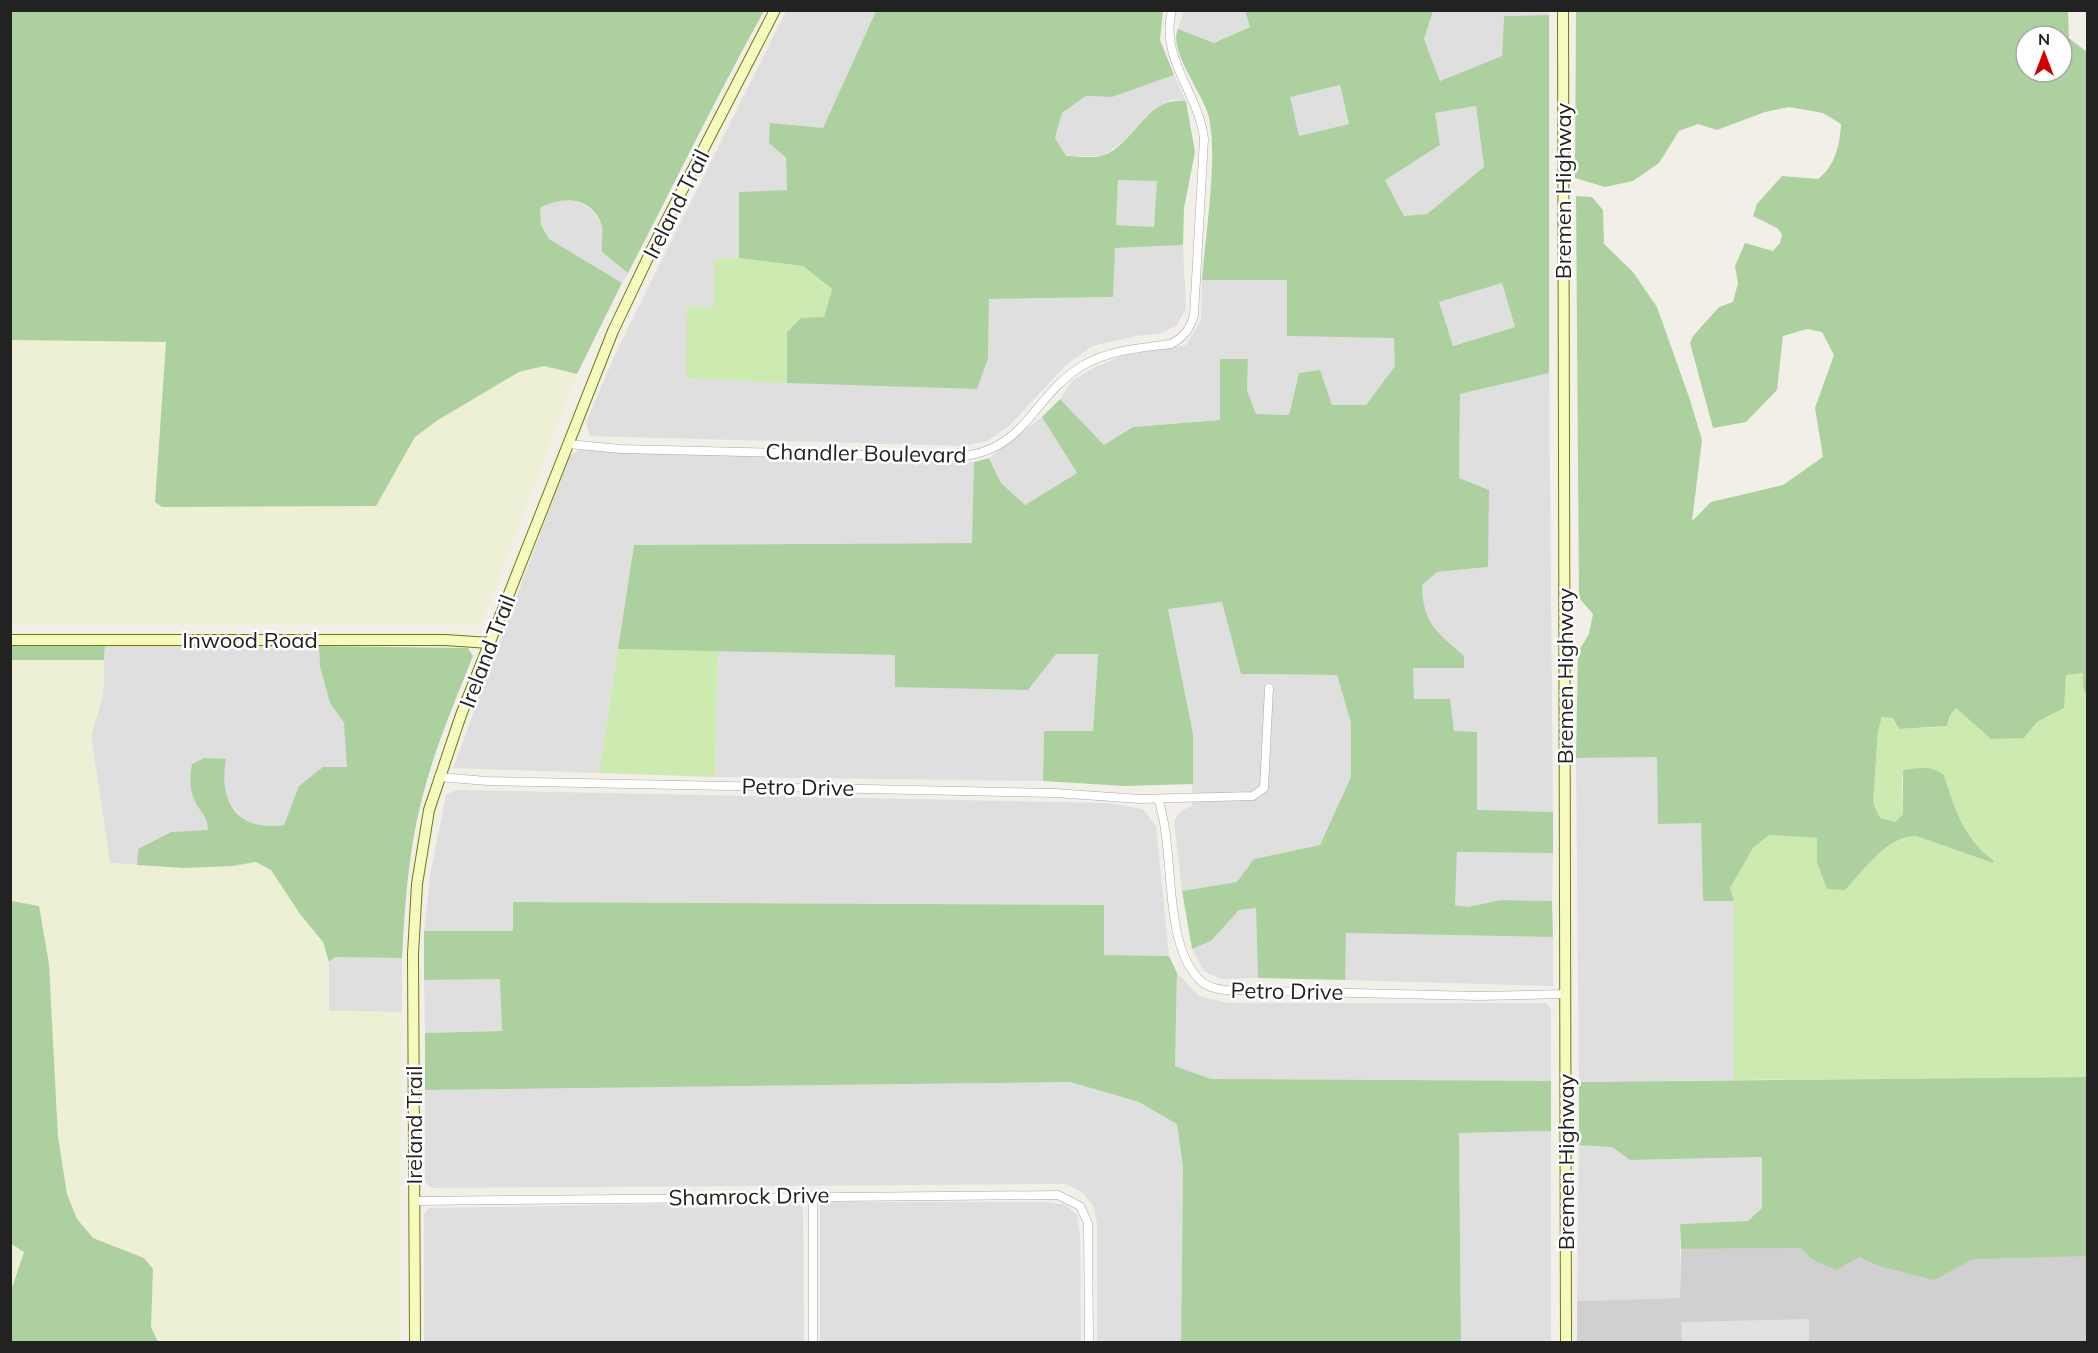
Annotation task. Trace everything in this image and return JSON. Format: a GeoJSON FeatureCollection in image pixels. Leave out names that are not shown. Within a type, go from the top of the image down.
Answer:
{"type":"FeatureCollection","features":[{"type":"Feature","properties":{"kind":"street","name":"Ireland Trail"},"geometry":{"type":"LineString","coordinates":[[415,1342],[414,920],[424,835],[439,777],[568,444],[626,303],[775,10]]}},
{"type":"Feature","properties":{"kind":"street","name":"Chandler Boulevard"},"geometry":{"type":"LineString","coordinates":[[568,444],[621,449],[953,457],[976,455],[995,448],[1011,438],[1062,382],[1082,366],[1109,354],[1171,344],[1179,339],[1189,328],[1194,315],[1204,139],[1199,114],[1170,47],[1169,25],[1172,10]]}},
{"type":"Feature","properties":{"kind":"street","name":"Bremen Highway"},"geometry":{"type":"LineString","coordinates":[[1563,10],[1566,1342]]}},
{"type":"Feature","properties":{"kind":"street","name":"Inwood Road"},"geometry":{"type":"LineString","coordinates":[[10,640],[444,640],[490,643]]}},
{"type":"Feature","properties":{"kind":"street","name":"Petro Drive"},"geometry":{"type":"LineString","coordinates":[[439,777],[487,781],[939,790],[1158,799],[1253,796],[1261,792],[1265,780],[1269,688]]}},
{"type":"Feature","properties":{"kind":"street","name":"Petro Drive"},"geometry":{"type":"LineString","coordinates":[[1158,799],[1166,828],[1178,937],[1192,970],[1204,984],[1225,990],[1479,996],[1565,994]]}},
{"type":"Feature","properties":{"kind":"street","name":"Shamrock Drive"},"geometry":{"type":"LineString","coordinates":[[414,1201],[813,1195],[1047,1194],[1067,1198],[1080,1206],[1086,1215],[1089,1234],[1089,1342]]}},
{"type":"Feature","properties":{"kind":"street"},"geometry":{"type":"LineString","coordinates":[[813,1195],[813,1342]]}},
{"type":"Feature","properties":{"kind":"shaded area"},"geometry":{"type":"Polygon","coordinates":[[[1184,10],[1245,11],[1250,27],[1214,43],[1178,29],[1184,10]]]}},
{"type":"Feature","properties":{"kind":"shaded area"},"geometry":{"type":"Polygon","coordinates":[[[786,11],[876,11],[823,128],[769,143],[786,158],[787,191],[739,192],[739,258],[714,259],[714,307],[686,378],[976,389],[988,358],[989,299],[1113,297],[1114,248],[1183,245],[1186,308],[1177,325],[1162,333],[1092,346],[1066,365],[1010,425],[987,441],[963,446],[590,436],[586,422],[617,350],[786,11]]]}},
{"type":"Feature","properties":{"kind":"shaded area"},"geometry":{"type":"Polygon","coordinates":[[[1433,11],[1549,11],[1549,15],[1504,16],[1502,56],[1440,81],[1424,39],[1433,11]]]}},
{"type":"Feature","properties":{"kind":"shaded area"},"geometry":{"type":"Polygon","coordinates":[[[1174,75],[1186,101],[1172,99],[1146,116],[1125,140],[1103,156],[1066,156],[1055,138],[1062,113],[1086,96],[1112,97],[1174,75]]]}},
{"type":"Feature","properties":{"kind":"shaded area"},"geometry":{"type":"Polygon","coordinates":[[[1340,85],[1349,124],[1299,136],[1289,97],[1340,85]]]}},
{"type":"Feature","properties":{"kind":"shaded area"},"geometry":{"type":"Polygon","coordinates":[[[1476,106],[1484,167],[1427,214],[1404,216],[1385,180],[1440,145],[1434,113],[1476,106]]]}},
{"type":"Feature","properties":{"kind":"shaded area"},"geometry":{"type":"Polygon","coordinates":[[[1118,179],[1157,181],[1155,227],[1116,225],[1118,179]]]}},
{"type":"Feature","properties":{"kind":"shaded area"},"geometry":{"type":"Polygon","coordinates":[[[571,198],[591,209],[602,224],[602,252],[628,273],[622,283],[548,239],[541,225],[540,208],[552,202],[571,198]]]}},
{"type":"Feature","properties":{"kind":"shaded area"},"geometry":{"type":"Polygon","coordinates":[[[1202,280],[1287,280],[1287,336],[1395,337],[1395,366],[1366,405],[1332,405],[1319,370],[1299,373],[1289,415],[1256,414],[1247,390],[1248,359],[1221,359],[1220,420],[1133,427],[1104,445],[1060,399],[1072,381],[1095,367],[1125,355],[1186,345],[1201,320],[1202,280]]]}},
{"type":"Feature","properties":{"kind":"shaded area"},"geometry":{"type":"Polygon","coordinates":[[[1502,283],[1515,327],[1452,346],[1439,302],[1502,283]]]}},
{"type":"Feature","properties":{"kind":"shaded area"},"geometry":{"type":"Polygon","coordinates":[[[1549,373],[1553,812],[1477,811],[1477,732],[1453,732],[1414,699],[1413,667],[1464,668],[1464,656],[1437,632],[1423,612],[1422,585],[1437,572],[1488,567],[1459,479],[1460,394],[1549,373]]]}},
{"type":"Feature","properties":{"kind":"shaded area"},"geometry":{"type":"Polygon","coordinates":[[[1042,417],[1077,473],[1025,505],[1001,483],[989,458],[1042,417]]]}},
{"type":"Feature","properties":{"kind":"shaded area"},"geometry":{"type":"Polygon","coordinates":[[[579,450],[974,462],[973,543],[634,545],[599,773],[453,768],[569,456],[579,450]]]}},
{"type":"Feature","properties":{"kind":"shaded area"},"geometry":{"type":"Polygon","coordinates":[[[1223,602],[1241,674],[1337,675],[1351,723],[1351,777],[1320,845],[1254,859],[1238,882],[1182,891],[1174,822],[1179,813],[1192,805],[1193,733],[1168,608],[1223,602]]]}},
{"type":"Feature","properties":{"kind":"shaded area"},"geometry":{"type":"Polygon","coordinates":[[[105,646],[319,646],[320,667],[330,703],[344,723],[348,767],[299,786],[284,825],[263,828],[244,819],[225,798],[223,777],[194,800],[208,819],[208,831],[171,832],[138,849],[137,865],[110,863],[91,736],[103,695],[105,646]]]}},
{"type":"Feature","properties":{"kind":"shaded area"},"geometry":{"type":"Polygon","coordinates":[[[1098,649],[1093,732],[1044,731],[1043,781],[715,777],[718,651],[895,655],[895,687],[1056,654],[1098,649]]]}},
{"type":"Feature","properties":{"kind":"shaded area"},"geometry":{"type":"Polygon","coordinates":[[[1657,757],[1701,822],[1703,901],[1734,901],[1734,1080],[1579,1082],[1576,758],[1657,757]]]}},
{"type":"Feature","properties":{"kind":"shaded area"},"geometry":{"type":"Polygon","coordinates":[[[456,790],[1108,803],[1143,809],[1156,826],[1169,956],[1104,955],[1104,905],[513,902],[513,931],[424,931],[431,870],[446,795],[456,790]]]}},
{"type":"Feature","properties":{"kind":"shaded area"},"geometry":{"type":"Polygon","coordinates":[[[1457,852],[1553,853],[1552,901],[1501,900],[1468,907],[1455,905],[1457,852]]]}},
{"type":"Feature","properties":{"kind":"shaded area"},"geometry":{"type":"Polygon","coordinates":[[[1256,908],[1258,978],[1222,979],[1204,971],[1192,949],[1211,941],[1239,910],[1256,908]]]}},
{"type":"Feature","properties":{"kind":"shaded area"},"geometry":{"type":"Polygon","coordinates":[[[1345,933],[1553,937],[1553,986],[1345,980],[1345,933]]]}},
{"type":"Feature","properties":{"kind":"shaded area"},"geometry":{"type":"Polygon","coordinates":[[[335,957],[402,958],[402,1012],[329,1011],[329,962],[335,957]]]}},
{"type":"Feature","properties":{"kind":"shaded area"},"geometry":{"type":"Polygon","coordinates":[[[1177,973],[1199,996],[1228,1003],[1546,1003],[1551,1009],[1551,1081],[1211,1079],[1175,1066],[1177,973]]]}},
{"type":"Feature","properties":{"kind":"shaded area"},"geometry":{"type":"Polygon","coordinates":[[[501,978],[502,1031],[425,1033],[424,980],[501,978]]]}},
{"type":"Feature","properties":{"kind":"shaded area"},"geometry":{"type":"Polygon","coordinates":[[[1070,1082],[1139,1102],[1177,1123],[1183,1167],[1181,1342],[1097,1342],[1097,1224],[1094,1207],[1082,1192],[1066,1184],[432,1188],[425,1182],[425,1090],[1070,1082]]]}},
{"type":"Feature","properties":{"kind":"shaded area"},"geometry":{"type":"Polygon","coordinates":[[[1551,1131],[1551,1342],[1461,1342],[1459,1133],[1551,1131]]]}},
{"type":"Feature","properties":{"kind":"shaded area"},"geometry":{"type":"Polygon","coordinates":[[[1579,1145],[1612,1146],[1630,1160],[1762,1157],[1762,1208],[1748,1221],[1680,1224],[1680,1298],[1577,1301],[1579,1145]]]}},
{"type":"Feature","properties":{"kind":"shaded area"},"geometry":{"type":"Polygon","coordinates":[[[796,1202],[803,1208],[804,1342],[424,1342],[424,1215],[428,1208],[796,1202]]]}},
{"type":"Feature","properties":{"kind":"shaded area"},"geometry":{"type":"Polygon","coordinates":[[[824,1202],[1047,1202],[1066,1205],[1077,1215],[1080,1233],[1081,1342],[820,1342],[820,1206],[824,1202]]]}},
{"type":"Feature","properties":{"kind":"shaded area"},"geometry":{"type":"Polygon","coordinates":[[[2087,1245],[2087,1342],[1577,1342],[1577,1301],[1680,1298],[1681,1249],[2087,1245]]]}},
{"type":"Feature","properties":{"kind":"shaded area"},"geometry":{"type":"Polygon","coordinates":[[[1809,1319],[1809,1342],[1682,1342],[1681,1322],[1809,1319]]]}},
{"type":"Feature","properties":{"kind":"green space"},"geometry":{"type":"Polygon","coordinates":[[[11,10],[764,11],[628,273],[602,252],[602,226],[590,208],[583,203],[566,200],[540,208],[541,225],[549,239],[622,283],[577,374],[544,366],[519,372],[438,420],[415,437],[376,506],[162,507],[155,502],[166,342],[11,340],[11,10]]]}},
{"type":"Feature","properties":{"kind":"green space"},"geometry":{"type":"Polygon","coordinates":[[[876,11],[1163,11],[1160,40],[1174,75],[1112,97],[1086,96],[1062,113],[1055,138],[1066,156],[1104,155],[1125,141],[1150,113],[1160,106],[1172,101],[1186,101],[1195,152],[1184,208],[1183,245],[1115,248],[1113,297],[989,299],[988,358],[977,389],[787,383],[787,332],[801,318],[824,317],[832,289],[803,266],[739,258],[739,192],[787,190],[786,158],[769,143],[770,123],[823,128],[876,11]],[[1118,180],[1116,225],[1154,227],[1157,181],[1118,180]]]}},
{"type":"Feature","properties":{"kind":"green space"},"geometry":{"type":"Polygon","coordinates":[[[1245,11],[1433,11],[1424,39],[1440,81],[1502,56],[1504,16],[1549,15],[1549,373],[1460,394],[1459,478],[1489,490],[1488,567],[1437,572],[1422,585],[1428,618],[1439,633],[1464,656],[1464,668],[1413,668],[1414,699],[1450,699],[1454,731],[1477,732],[1477,810],[1553,812],[1553,853],[1457,852],[1455,905],[1468,907],[1501,900],[1552,901],[1553,937],[1346,933],[1345,980],[1258,978],[1256,908],[1239,910],[1211,941],[1192,949],[1182,891],[1237,882],[1254,859],[1320,845],[1351,777],[1351,723],[1337,675],[1241,674],[1222,602],[1168,609],[1193,733],[1193,784],[1126,786],[1043,781],[1044,731],[1093,731],[1098,654],[1056,654],[1028,690],[895,687],[895,655],[618,649],[634,545],[972,543],[974,462],[989,458],[1001,483],[1025,505],[1077,473],[1042,417],[1060,399],[1104,445],[1133,427],[1220,420],[1220,359],[1248,359],[1247,390],[1256,414],[1289,415],[1299,373],[1320,370],[1332,405],[1366,405],[1395,366],[1394,338],[1287,336],[1287,280],[1202,280],[1212,172],[1211,131],[1205,105],[1187,71],[1176,38],[1178,29],[1214,43],[1250,27],[1245,11]],[[1340,85],[1290,97],[1299,136],[1349,124],[1340,85]],[[1476,106],[1435,113],[1440,145],[1385,180],[1404,216],[1427,214],[1484,167],[1476,106]],[[1502,283],[1439,302],[1453,346],[1515,327],[1502,283]]]}},
{"type":"Feature","properties":{"kind":"green space"},"geometry":{"type":"Polygon","coordinates":[[[1576,11],[2068,11],[2068,24],[2014,24],[2014,84],[2074,84],[2074,42],[2088,53],[2087,697],[2083,686],[2083,673],[2066,675],[2064,708],[2037,722],[2024,738],[1991,739],[1956,708],[1950,715],[1947,726],[1899,729],[1893,718],[1882,717],[1878,731],[1873,803],[1880,818],[1895,822],[1903,814],[1903,770],[1925,768],[1935,770],[1944,775],[1957,812],[1968,833],[1994,861],[1993,863],[1916,836],[1895,842],[1886,848],[1845,890],[1827,889],[1817,862],[1817,838],[1769,835],[1753,848],[1730,888],[1734,901],[1703,901],[1701,823],[1658,824],[1657,757],[1576,758],[1578,652],[1589,634],[1593,614],[1579,598],[1576,196],[1592,197],[1603,210],[1604,244],[1633,272],[1657,307],[1702,440],[1692,521],[1711,502],[1783,485],[1823,457],[1815,408],[1834,355],[1822,332],[1807,329],[1783,336],[1777,390],[1746,422],[1713,428],[1690,343],[1693,336],[1719,307],[1733,302],[1738,283],[1735,266],[1745,243],[1773,251],[1780,243],[1782,234],[1777,228],[1753,216],[1757,204],[1782,176],[1818,179],[1824,174],[1836,154],[1841,124],[1823,113],[1789,107],[1765,112],[1717,130],[1698,124],[1679,131],[1659,163],[1633,181],[1605,187],[1575,178],[1576,11]]]}},
{"type":"Feature","properties":{"kind":"green space"},"geometry":{"type":"Polygon","coordinates":[[[739,258],[803,266],[832,289],[824,317],[801,319],[787,332],[787,383],[686,378],[687,307],[714,307],[714,259],[739,258]]]}},
{"type":"Feature","properties":{"kind":"green space"},"geometry":{"type":"Polygon","coordinates":[[[11,340],[166,341],[155,501],[162,507],[400,459],[415,437],[438,420],[519,372],[544,366],[577,374],[481,625],[11,624],[11,340]]]}},
{"type":"Feature","properties":{"kind":"green space"},"geometry":{"type":"Polygon","coordinates":[[[11,646],[105,646],[104,660],[11,660],[11,646]]]}},
{"type":"Feature","properties":{"kind":"green space"},"geometry":{"type":"Polygon","coordinates":[[[319,646],[468,648],[473,656],[451,710],[421,803],[410,860],[402,958],[335,957],[329,962],[323,942],[300,914],[271,870],[256,862],[232,866],[184,868],[137,865],[138,849],[171,832],[208,830],[207,821],[192,795],[190,782],[192,764],[204,758],[226,759],[225,788],[235,811],[243,819],[254,824],[268,826],[284,825],[299,786],[323,767],[347,767],[344,723],[330,703],[320,667],[319,646]]]}},
{"type":"Feature","properties":{"kind":"green space"},"geometry":{"type":"Polygon","coordinates":[[[618,649],[718,651],[715,777],[599,773],[618,649]]]}},
{"type":"Feature","properties":{"kind":"green space"},"geometry":{"type":"Polygon","coordinates":[[[10,660],[104,660],[103,695],[91,736],[110,863],[184,868],[232,866],[256,862],[271,870],[300,914],[323,942],[329,962],[329,1011],[402,1012],[399,1342],[158,1342],[151,1327],[153,1269],[144,1258],[93,1239],[77,1219],[67,1194],[58,1137],[49,964],[39,907],[11,901],[10,660]]]}},
{"type":"Feature","properties":{"kind":"green space"},"geometry":{"type":"Polygon","coordinates":[[[2083,673],[2083,686],[2088,697],[2087,1077],[1734,1080],[1734,901],[1729,888],[1753,848],[1769,835],[1817,838],[1817,862],[1845,890],[1886,848],[1905,838],[1916,836],[1993,863],[1994,861],[1967,833],[1944,775],[1902,776],[1903,814],[1895,822],[1880,819],[1873,803],[1878,731],[1882,717],[1893,718],[1899,729],[1941,727],[1947,726],[1950,715],[1956,708],[1976,724],[1982,732],[2024,738],[2037,722],[2053,714],[2066,675],[2083,673]]]}},
{"type":"Feature","properties":{"kind":"green space"},"geometry":{"type":"Polygon","coordinates":[[[11,901],[39,906],[49,964],[58,1137],[67,1194],[77,1219],[93,1238],[144,1258],[153,1269],[151,1327],[158,1342],[11,1342],[11,1291],[24,1252],[10,1243],[11,901]]]}},
{"type":"Feature","properties":{"kind":"green space"},"geometry":{"type":"Polygon","coordinates":[[[513,902],[1104,905],[1104,955],[1169,956],[1177,973],[1175,1066],[1211,1079],[1551,1081],[1551,1131],[1459,1133],[1461,1342],[1181,1342],[1183,1167],[1177,1124],[1139,1102],[1070,1082],[425,1090],[425,1033],[502,1031],[500,979],[424,980],[424,931],[513,931],[513,902]]]}},
{"type":"Feature","properties":{"kind":"green space"},"geometry":{"type":"Polygon","coordinates":[[[2087,1077],[2087,1256],[1973,1259],[1934,1280],[1879,1266],[1860,1257],[1836,1270],[1812,1259],[1801,1248],[1681,1249],[1680,1224],[1748,1221],[1762,1208],[1762,1157],[1630,1160],[1612,1147],[1579,1145],[1579,1082],[2087,1077]]]}},
{"type":"Feature","properties":{"kind":"green space"},"geometry":{"type":"Polygon","coordinates":[[[11,1243],[24,1252],[11,1291],[11,1243]]]}}]}
